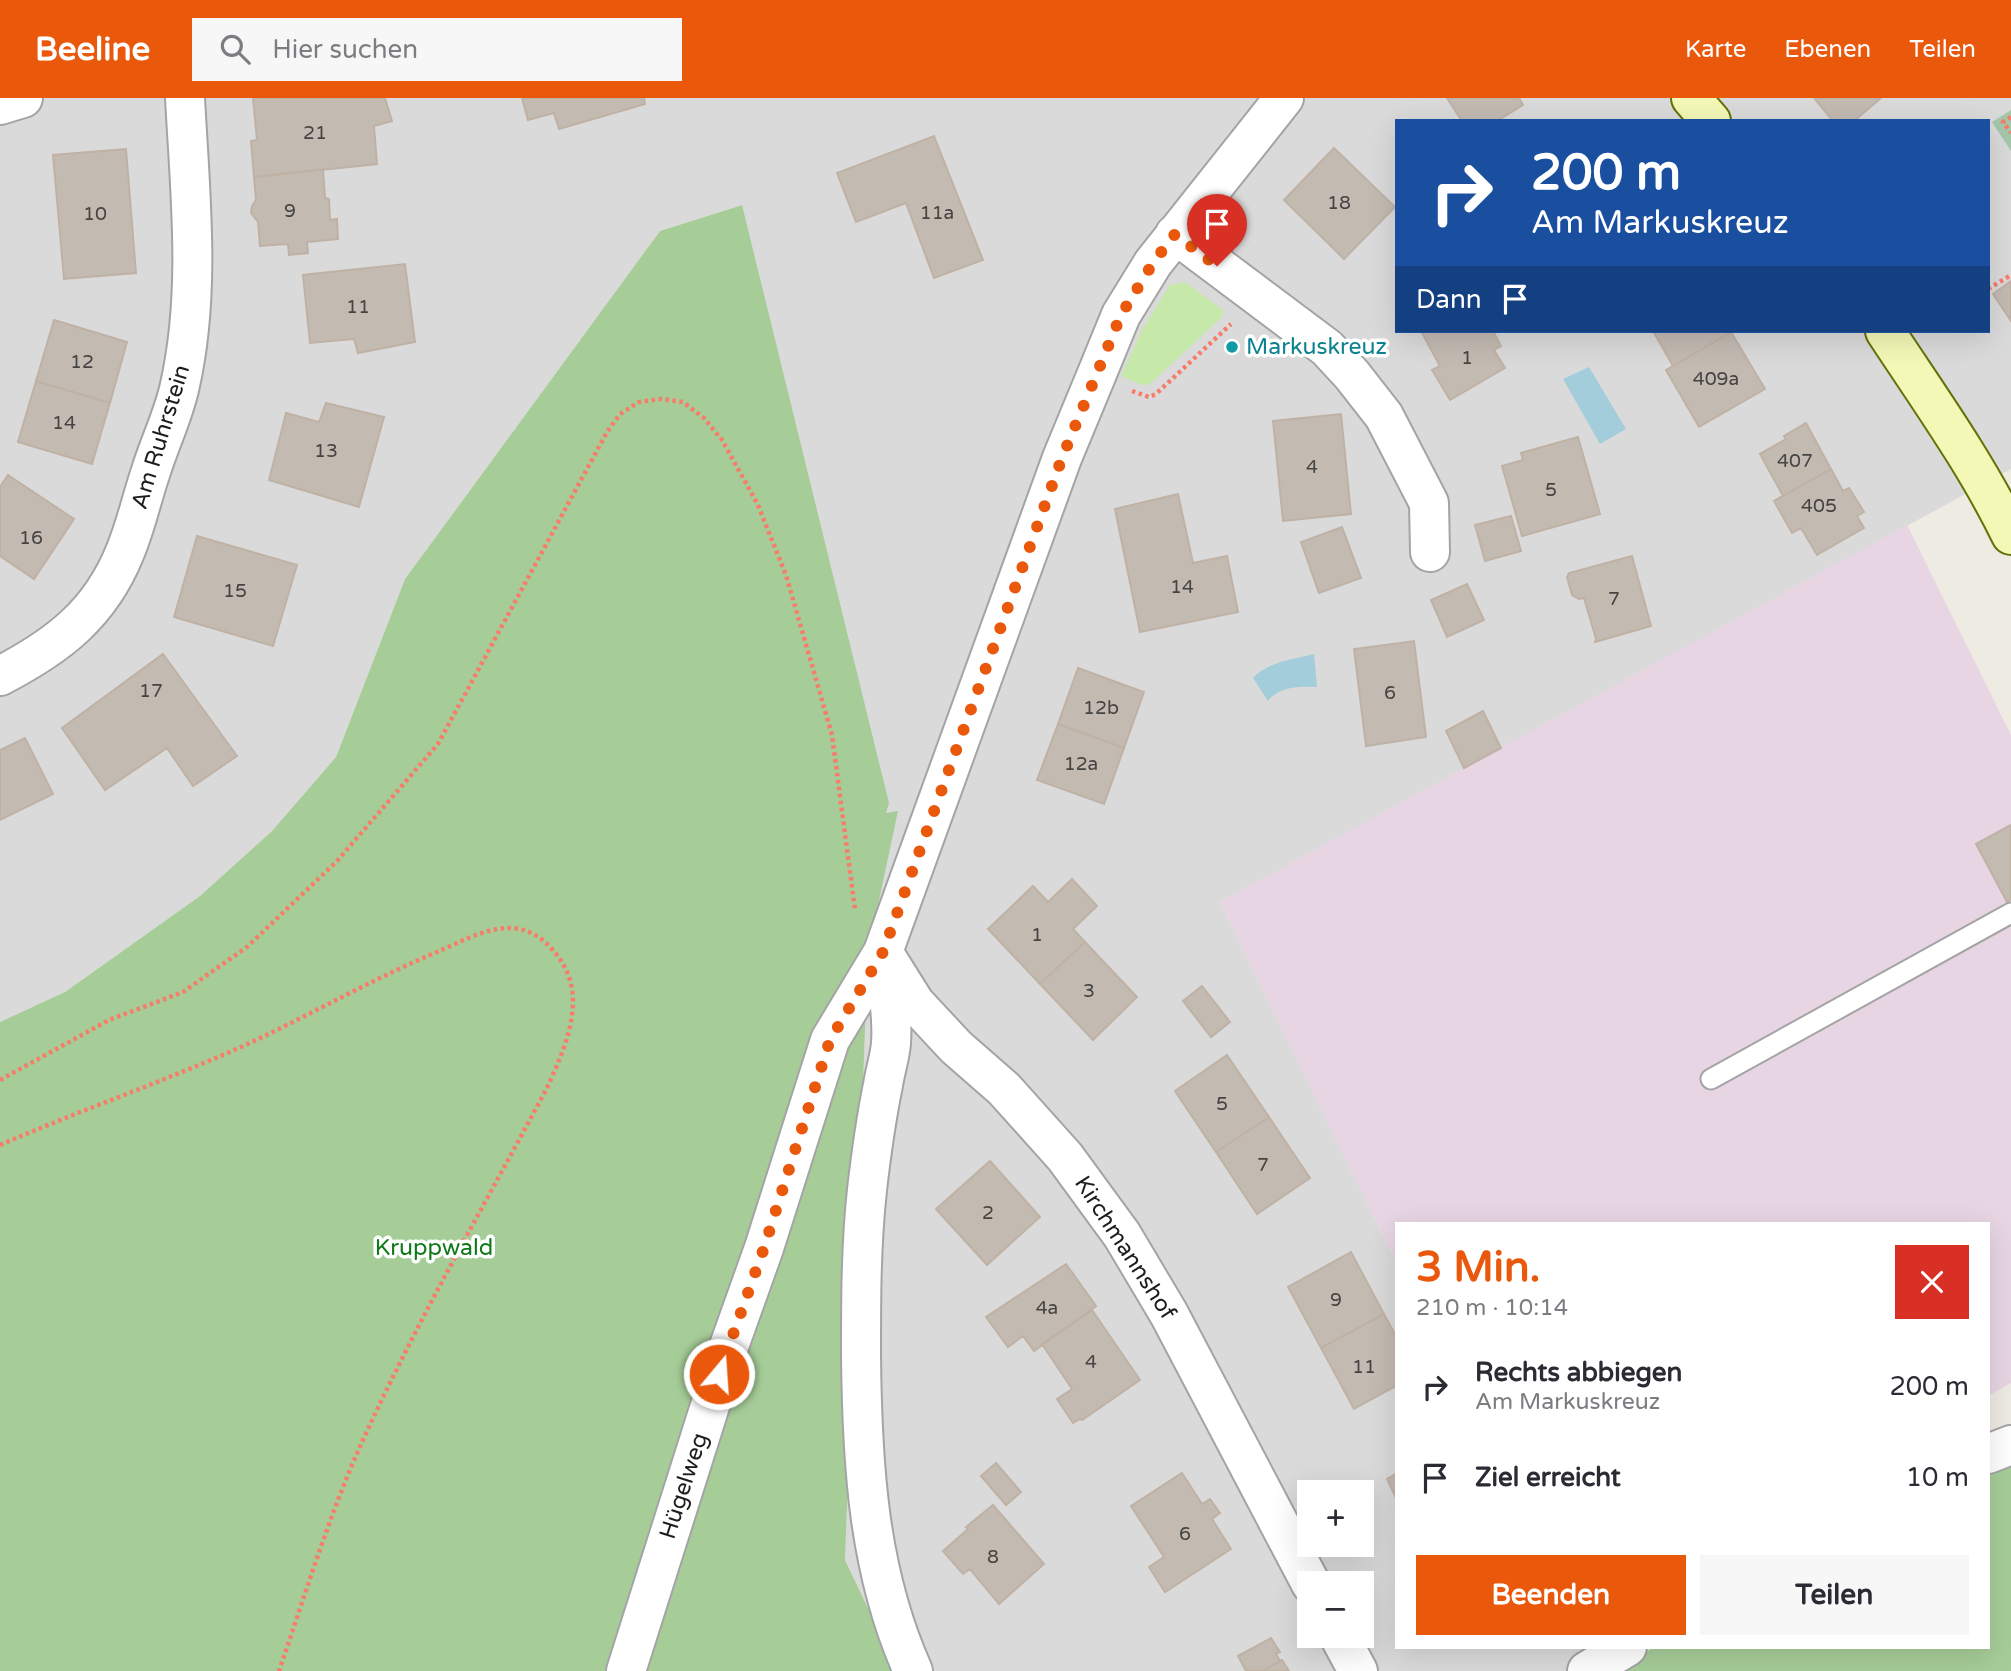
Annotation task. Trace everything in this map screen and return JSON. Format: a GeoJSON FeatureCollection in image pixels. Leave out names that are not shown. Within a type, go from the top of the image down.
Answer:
{"type":"FeatureCollection","features":[{"type":"Feature","properties":{"kind":"main road"},"geometry":{"type":"LineString","coordinates":[[1691,98],[1709,119]]}},
{"type":"Feature","properties":{"kind":"main road"},"geometry":{"type":"LineString","coordinates":[[1886,333],[1963,449],[2011,535]]}},
{"type":"Feature","properties":{"kind":"street"},"geometry":{"type":"LineString","coordinates":[[0,105],[23,98]]}},
{"type":"Feature","properties":{"kind":"street","name":"Am Ruhrstein"},"geometry":{"type":"LineString","coordinates":[[0,676],[65,637],[93,609],[110,584],[126,551],[180,387],[191,322],[192,269],[185,98]]}},
{"type":"Feature","properties":{"kind":"street","name":"Hügelweg"},"geometry":{"type":"LineString","coordinates":[[626,1671],[727,1349],[764,1248],[830,1040],[883,952],[1062,458],[1121,315],[1153,263],[1284,98]]}},
{"type":"Feature","properties":{"kind":"street"},"geometry":{"type":"LineString","coordinates":[[1175,234],[1327,348],[1352,374],[1384,416],[1429,503],[1430,552]]}},
{"type":"Feature","properties":{"kind":"street","name":"Hügelweg"},"geometry":{"type":"LineString","coordinates":[[883,952],[891,1014],[891,1045],[868,1189],[861,1262],[862,1410],[866,1483],[877,1559],[897,1635],[913,1671]]}},
{"type":"Feature","properties":{"kind":"street","name":"Kirchmannshof"},"geometry":{"type":"LineString","coordinates":[[883,952],[915,1003],[957,1047],[1004,1088],[1065,1157],[1122,1235],[1169,1314],[1304,1571]]}},
{"type":"Feature","properties":{"kind":"street"},"geometry":{"type":"LineString","coordinates":[[1990,1453],[2011,1445]]}},
{"type":"Feature","properties":{"kind":"street"},"geometry":{"type":"LineString","coordinates":[[1346,1648],[1358,1671]]}},
{"type":"Feature","properties":{"kind":"street"},"geometry":{"type":"LineString","coordinates":[[1587,1671],[1624,1649]]}},
{"type":"Feature","properties":{"kind":"lane"},"geometry":{"type":"LineString","coordinates":[[1711,1079],[2011,913]]}},
{"type":"Feature","properties":{"kind":"path"},"geometry":{"type":"LineString","coordinates":[[2011,117],[2003,122],[2011,133]]}},
{"type":"Feature","properties":{"kind":"path"},"geometry":{"type":"LineString","coordinates":[[1990,288],[2011,275]]}},
{"type":"Feature","properties":{"kind":"path"},"geometry":{"type":"LineString","coordinates":[[1096,376],[1149,397],[1156,394],[1260,298]]}},
{"type":"Feature","properties":{"kind":"path"},"geometry":{"type":"LineString","coordinates":[[0,1080],[109,1020],[183,992],[247,947],[337,861],[438,744],[607,432],[620,414],[639,402],[661,399],[683,402],[705,418],[722,440],[757,503],[786,575],[832,735],[853,906],[865,929],[883,952]]}},
{"type":"Feature","properties":{"kind":"path"},"geometry":{"type":"LineString","coordinates":[[0,1145],[241,1046],[394,970],[471,937],[508,927],[539,935],[558,955],[572,983],[573,1016],[564,1050],[535,1111],[405,1349],[357,1453],[279,1671]]}},
{"type":"Feature","properties":{"kind":"shaded area"},"geometry":{"type":"Polygon","coordinates":[[[0,98],[2011,98],[2011,469],[1220,902],[1395,1260],[1395,1649],[1584,1649],[1592,1671],[898,1671],[845,1560],[868,952],[897,812],[886,813],[741,205],[660,231],[405,579],[336,757],[272,831],[200,896],[65,992],[0,1022],[0,98]]]}},
{"type":"Feature","properties":{"kind":"shaded area"},"geometry":{"type":"Polygon","coordinates":[[[1907,525],[2011,735],[2011,1383],[1990,1395],[1990,1222],[1395,1222],[1395,1260],[1220,902],[1907,525]]]}},
{"type":"Feature","properties":{"kind":"green space"},"geometry":{"type":"Polygon","coordinates":[[[2011,110],[2011,151],[1992,122],[2011,110]]]}},
{"type":"Feature","properties":{"kind":"green space","name":"Kruppwald"},"geometry":{"type":"Polygon","coordinates":[[[742,205],[889,803],[886,813],[898,811],[868,952],[845,1560],[898,1671],[0,1671],[0,1022],[65,992],[200,896],[272,831],[336,757],[405,579],[660,231],[742,205]]]}},
{"type":"Feature","properties":{"kind":"green space"},"geometry":{"type":"Polygon","coordinates":[[[1185,282],[1224,311],[1221,318],[1150,384],[1142,385],[1121,376],[1142,330],[1170,285],[1185,282]]]}},
{"type":"Feature","properties":{"kind":"green space"},"geometry":{"type":"Polygon","coordinates":[[[2011,1444],[2011,1671],[1616,1671],[1651,1649],[1990,1649],[1990,1454],[2011,1444]]]}},
{"type":"Feature","properties":{"kind":"water"},"geometry":{"type":"Polygon","coordinates":[[[1589,367],[1626,429],[1600,444],[1563,379],[1589,367]]]}},
{"type":"Feature","properties":{"kind":"water"},"geometry":{"type":"Polygon","coordinates":[[[1314,654],[1317,687],[1284,690],[1268,701],[1253,678],[1273,665],[1314,654]]]}},
{"type":"Feature","properties":{"kind":"building"},"geometry":{"type":"Polygon","coordinates":[[[253,98],[385,98],[392,121],[374,126],[377,164],[254,177],[251,141],[257,140],[253,98]]]}},
{"type":"Feature","properties":{"kind":"building"},"geometry":{"type":"Polygon","coordinates":[[[522,98],[644,98],[645,104],[559,129],[554,113],[528,120],[522,98]]]}},
{"type":"Feature","properties":{"kind":"building"},"geometry":{"type":"Polygon","coordinates":[[[1447,98],[1519,98],[1523,105],[1500,119],[1461,119],[1447,98]]]}},
{"type":"Feature","properties":{"kind":"building"},"geometry":{"type":"Polygon","coordinates":[[[1814,98],[1881,98],[1856,119],[1831,119],[1814,98]]]}},
{"type":"Feature","properties":{"kind":"building"},"geometry":{"type":"Polygon","coordinates":[[[934,136],[983,260],[934,278],[906,203],[856,222],[837,173],[934,136]]]}},
{"type":"Feature","properties":{"kind":"building"},"geometry":{"type":"Polygon","coordinates":[[[1334,148],[1395,207],[1344,259],[1284,200],[1334,148]]]}},
{"type":"Feature","properties":{"kind":"building"},"geometry":{"type":"Polygon","coordinates":[[[126,149],[136,273],[64,279],[53,155],[126,149]]]}},
{"type":"Feature","properties":{"kind":"building"},"geometry":{"type":"Polygon","coordinates":[[[323,169],[325,198],[329,199],[330,220],[337,219],[338,239],[307,242],[308,253],[289,255],[288,244],[260,246],[258,222],[251,213],[256,200],[254,177],[323,169]]]}},
{"type":"Feature","properties":{"kind":"building"},"geometry":{"type":"Polygon","coordinates":[[[405,264],[415,342],[358,353],[354,339],[310,343],[303,275],[405,264]]]}},
{"type":"Feature","properties":{"kind":"building"},"geometry":{"type":"Polygon","coordinates":[[[2011,281],[2011,321],[1993,294],[2011,281]]]}},
{"type":"Feature","properties":{"kind":"building"},"geometry":{"type":"Polygon","coordinates":[[[54,320],[127,342],[110,403],[36,381],[54,320]]]}},
{"type":"Feature","properties":{"kind":"building"},"geometry":{"type":"Polygon","coordinates":[[[1422,333],[1494,333],[1501,346],[1494,350],[1505,368],[1450,400],[1432,370],[1440,366],[1422,333]]]}},
{"type":"Feature","properties":{"kind":"building"},"geometry":{"type":"Polygon","coordinates":[[[1654,333],[1730,333],[1673,366],[1654,333]]]}},
{"type":"Feature","properties":{"kind":"building"},"geometry":{"type":"Polygon","coordinates":[[[1732,333],[1765,389],[1699,427],[1666,370],[1732,333]]]}},
{"type":"Feature","properties":{"kind":"building"},"geometry":{"type":"Polygon","coordinates":[[[36,381],[110,403],[92,464],[18,442],[36,381]]]}},
{"type":"Feature","properties":{"kind":"building"},"geometry":{"type":"Polygon","coordinates":[[[326,403],[384,417],[359,507],[269,480],[286,413],[319,422],[326,403]]]}},
{"type":"Feature","properties":{"kind":"building"},"geometry":{"type":"Polygon","coordinates":[[[1341,414],[1351,514],[1283,521],[1273,421],[1341,414]]]}},
{"type":"Feature","properties":{"kind":"building"},"geometry":{"type":"Polygon","coordinates":[[[1806,423],[1831,469],[1783,496],[1760,454],[1806,423]]]}},
{"type":"Feature","properties":{"kind":"building"},"geometry":{"type":"Polygon","coordinates":[[[1578,437],[1600,514],[1522,536],[1502,466],[1523,460],[1521,453],[1578,437]]]}},
{"type":"Feature","properties":{"kind":"building"},"geometry":{"type":"Polygon","coordinates":[[[1831,469],[1843,491],[1849,488],[1864,512],[1857,516],[1864,528],[1817,555],[1801,528],[1792,533],[1774,501],[1831,469]]]}},
{"type":"Feature","properties":{"kind":"building"},"geometry":{"type":"Polygon","coordinates":[[[8,475],[74,519],[34,579],[0,556],[0,487],[8,475]]]}},
{"type":"Feature","properties":{"kind":"building"},"geometry":{"type":"Polygon","coordinates":[[[1178,494],[1193,563],[1227,556],[1238,612],[1140,632],[1115,509],[1178,494]]]}},
{"type":"Feature","properties":{"kind":"building"},"geometry":{"type":"Polygon","coordinates":[[[1511,516],[1521,551],[1485,561],[1475,525],[1511,516]]]}},
{"type":"Feature","properties":{"kind":"building"},"geometry":{"type":"Polygon","coordinates":[[[1342,527],[1361,578],[1319,593],[1301,542],[1342,527]]]}},
{"type":"Feature","properties":{"kind":"building"},"geometry":{"type":"Polygon","coordinates":[[[197,536],[297,565],[273,646],[174,617],[197,536]]]}},
{"type":"Feature","properties":{"kind":"building"},"geometry":{"type":"Polygon","coordinates":[[[1632,556],[1651,626],[1595,642],[1584,598],[1579,599],[1572,595],[1567,577],[1569,573],[1632,556]]]}},
{"type":"Feature","properties":{"kind":"building"},"geometry":{"type":"Polygon","coordinates":[[[1467,584],[1484,620],[1447,637],[1431,600],[1467,584]]]}},
{"type":"Feature","properties":{"kind":"building"},"geometry":{"type":"Polygon","coordinates":[[[1414,641],[1426,737],[1366,746],[1354,649],[1414,641]]]}},
{"type":"Feature","properties":{"kind":"building"},"geometry":{"type":"Polygon","coordinates":[[[163,654],[237,756],[193,786],[167,748],[105,790],[62,728],[163,654]]]}},
{"type":"Feature","properties":{"kind":"building"},"geometry":{"type":"Polygon","coordinates":[[[1078,668],[1144,692],[1124,748],[1058,724],[1078,668]]]}},
{"type":"Feature","properties":{"kind":"building"},"geometry":{"type":"Polygon","coordinates":[[[1483,711],[1501,748],[1464,768],[1446,731],[1483,711]]]}},
{"type":"Feature","properties":{"kind":"building"},"geometry":{"type":"Polygon","coordinates":[[[1058,724],[1124,748],[1104,804],[1037,780],[1058,724]]]}},
{"type":"Feature","properties":{"kind":"building"},"geometry":{"type":"Polygon","coordinates":[[[25,738],[53,794],[0,820],[0,750],[25,738]]]}},
{"type":"Feature","properties":{"kind":"building"},"geometry":{"type":"Polygon","coordinates":[[[2011,825],[2011,899],[2007,902],[1976,844],[2011,825]]]}},
{"type":"Feature","properties":{"kind":"building"},"geometry":{"type":"Polygon","coordinates":[[[1072,879],[1097,906],[1073,929],[1085,942],[1040,984],[988,929],[1033,886],[1048,902],[1072,879]]]}},
{"type":"Feature","properties":{"kind":"building"},"geometry":{"type":"Polygon","coordinates":[[[1085,942],[1137,997],[1093,1040],[1040,984],[1085,942]]]}},
{"type":"Feature","properties":{"kind":"building"},"geometry":{"type":"Polygon","coordinates":[[[1202,986],[1230,1022],[1211,1037],[1183,1001],[1202,986]]]}},
{"type":"Feature","properties":{"kind":"building"},"geometry":{"type":"Polygon","coordinates":[[[1227,1055],[1269,1117],[1216,1152],[1175,1091],[1227,1055]]]}},
{"type":"Feature","properties":{"kind":"building"},"geometry":{"type":"Polygon","coordinates":[[[1269,1117],[1310,1178],[1257,1214],[1216,1152],[1269,1117]]]}},
{"type":"Feature","properties":{"kind":"building"},"geometry":{"type":"Polygon","coordinates":[[[990,1161],[1040,1217],[987,1265],[936,1209],[990,1161]]]}},
{"type":"Feature","properties":{"kind":"building"},"geometry":{"type":"Polygon","coordinates":[[[1351,1252],[1384,1314],[1321,1348],[1288,1287],[1351,1252]]]}},
{"type":"Feature","properties":{"kind":"building"},"geometry":{"type":"Polygon","coordinates":[[[1066,1264],[1096,1306],[1034,1351],[1023,1336],[1008,1347],[986,1317],[1066,1264]]]}},
{"type":"Feature","properties":{"kind":"building"},"geometry":{"type":"Polygon","coordinates":[[[1092,1310],[1140,1380],[1082,1420],[1073,1423],[1057,1399],[1072,1389],[1042,1344],[1092,1310]]]}},
{"type":"Feature","properties":{"kind":"building"},"geometry":{"type":"Polygon","coordinates":[[[1384,1314],[1395,1334],[1395,1387],[1354,1409],[1321,1348],[1384,1314]]]}},
{"type":"Feature","properties":{"kind":"building"},"geometry":{"type":"Polygon","coordinates":[[[996,1463],[1021,1492],[1006,1505],[981,1476],[996,1463]]]}},
{"type":"Feature","properties":{"kind":"building"},"geometry":{"type":"Polygon","coordinates":[[[1182,1473],[1202,1504],[1210,1499],[1220,1513],[1212,1519],[1231,1549],[1165,1592],[1149,1567],[1164,1557],[1131,1506],[1182,1473]]]}},
{"type":"Feature","properties":{"kind":"building"},"geometry":{"type":"Polygon","coordinates":[[[1395,1475],[1395,1496],[1387,1479],[1395,1475]]]}},
{"type":"Feature","properties":{"kind":"building"},"geometry":{"type":"Polygon","coordinates":[[[993,1505],[1044,1564],[999,1604],[970,1569],[963,1574],[943,1551],[993,1505]]]}},
{"type":"Feature","properties":{"kind":"building"},"geometry":{"type":"Polygon","coordinates":[[[1271,1638],[1280,1652],[1276,1654],[1280,1661],[1263,1671],[1246,1671],[1238,1656],[1271,1638]]]}},
{"type":"Feature","properties":{"kind":"building"},"geometry":{"type":"Polygon","coordinates":[[[1282,1660],[1289,1671],[1263,1671],[1280,1661],[1282,1660]]]}},
{"type":"Feature","properties":{"kind":"place","name":"Markuskreuz"},"geometry":{"type":"Point","coordinates":[1232,347]}},
{"type":"Feature","properties":{"kind":"route"},"geometry":{"type":"LineString","coordinates":[[719,1374],[764,1248],[830,1040],[883,952],[1062,458],[1121,315],[1153,263],[1175,234],[1217,266]]}}]}
